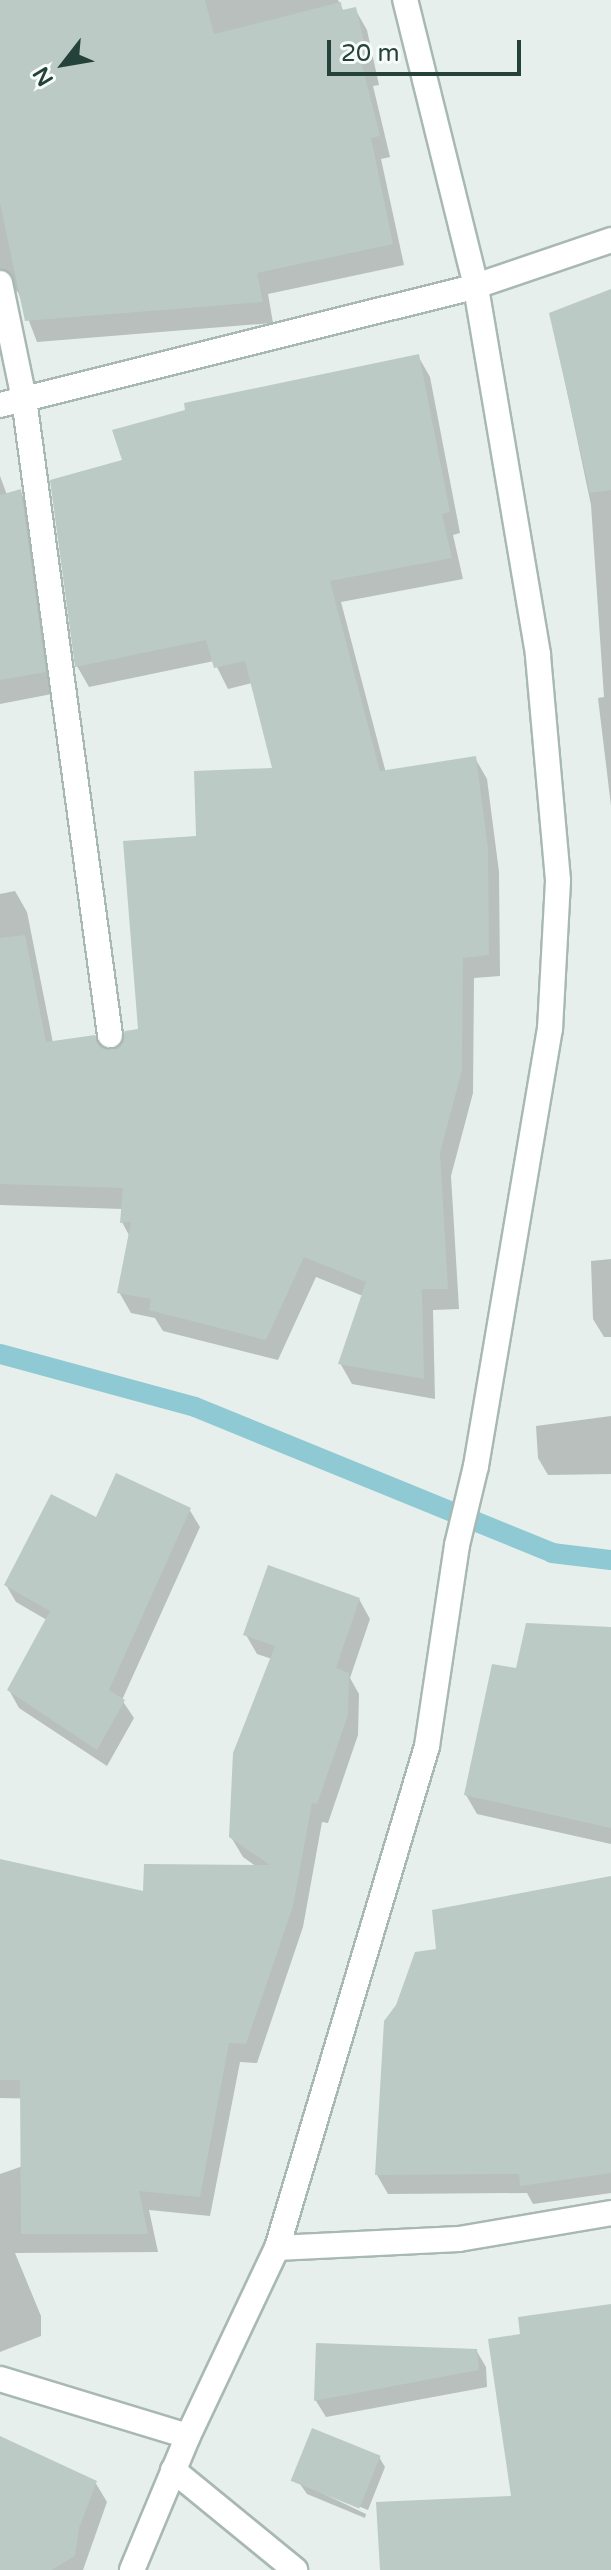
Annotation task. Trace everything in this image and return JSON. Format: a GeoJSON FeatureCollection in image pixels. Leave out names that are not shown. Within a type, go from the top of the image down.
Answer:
{"type":"FeatureCollection","features":[{"type":"Feature","properties":{"kind":"street"},"geometry":{"type":"LineString","coordinates":[[132,2570],[188,2436],[277,2248],[427,1746],[457,1545],[476,1466],[550,1029],[558,880],[538,654],[476,286],[405,0]]}},
{"type":"Feature","properties":{"kind":"street"},"geometry":{"type":"LineString","coordinates":[[0,405],[476,286],[611,240]]}},
{"type":"Feature","properties":{"kind":"street"},"geometry":{"type":"LineString","coordinates":[[0,283],[24,399],[110,1035]]}},
{"type":"Feature","properties":{"kind":"street"},"geometry":{"type":"LineString","coordinates":[[277,2248],[459,2239],[611,2213]]}},
{"type":"Feature","properties":{"kind":"street"},"geometry":{"type":"LineString","coordinates":[[0,2379],[188,2436]]}},
{"type":"Feature","properties":{"kind":"street"},"geometry":{"type":"LineString","coordinates":[[173,2470],[295,2570]]}},
{"type":"Feature","properties":{"kind":"building"},"geometry":{"type":"Polygon","coordinates":[[[0,0],[205,0],[214,34],[341,2],[342,10],[356,7],[369,63],[362,65],[380,136],[371,138],[393,244],[257,273],[263,302],[25,321],[0,203],[0,0]]]}},
{"type":"Feature","properties":{"kind":"building"},"geometry":{"type":"Polygon","coordinates":[[[611,289],[611,490],[590,493],[549,313],[611,289]]]}},
{"type":"Feature","properties":{"kind":"building"},"geometry":{"type":"Polygon","coordinates":[[[419,354],[450,512],[442,514],[452,558],[330,581],[380,771],[476,756],[488,849],[489,955],[463,958],[462,1070],[440,1153],[448,1289],[422,1289],[424,1379],[338,1364],[366,1282],[304,1257],[266,1340],[149,1310],[151,1299],[117,1293],[131,1222],[120,1223],[123,1188],[0,1184],[0,938],[25,935],[46,1042],[95,1035],[104,1048],[118,1047],[125,1031],[138,1029],[123,841],[196,836],[194,771],[272,768],[245,661],[214,668],[206,640],[75,667],[50,480],[122,460],[112,430],[185,410],[184,403],[419,354]]]}},
{"type":"Feature","properties":{"kind":"building"},"geometry":{"type":"Polygon","coordinates":[[[21,489],[46,672],[0,680],[0,495],[21,489]]]}},
{"type":"Feature","properties":{"kind":"building"},"geometry":{"type":"Polygon","coordinates":[[[116,1473],[191,1508],[109,1690],[125,1700],[97,1750],[7,1690],[50,1611],[4,1585],[51,1494],[96,1517],[116,1473]]]}},
{"type":"Feature","properties":{"kind":"building"},"geometry":{"type":"Polygon","coordinates":[[[268,1565],[360,1598],[336,1668],[349,1673],[348,1715],[317,1804],[312,1803],[293,1906],[246,2044],[229,2043],[200,2197],[139,2191],[148,2234],[21,2234],[20,2080],[0,2080],[0,1859],[143,1891],[144,1864],[270,1865],[229,1837],[233,1753],[275,1646],[243,1635],[268,1565]]]}},
{"type":"Feature","properties":{"kind":"building"},"geometry":{"type":"Polygon","coordinates":[[[526,1623],[611,1627],[611,1828],[464,1795],[492,1664],[516,1668],[526,1623]]]}},
{"type":"Feature","properties":{"kind":"building"},"geometry":{"type":"Polygon","coordinates":[[[611,1876],[611,2173],[520,2186],[519,2174],[375,2175],[384,2021],[396,2005],[415,1952],[436,1949],[432,1910],[611,1876]]]}},
{"type":"Feature","properties":{"kind":"building"},"geometry":{"type":"Polygon","coordinates":[[[611,2304],[611,2570],[380,2570],[376,2502],[511,2496],[488,2339],[520,2334],[518,2317],[611,2304]]]}},
{"type":"Feature","properties":{"kind":"building"},"geometry":{"type":"Polygon","coordinates":[[[316,2343],[477,2349],[479,2370],[314,2401],[316,2343]]]}},
{"type":"Feature","properties":{"kind":"building"},"geometry":{"type":"Polygon","coordinates":[[[312,2428],[381,2456],[359,2509],[291,2481],[312,2428]]]}},
{"type":"Feature","properties":{"kind":"building"},"geometry":{"type":"Polygon","coordinates":[[[0,2436],[97,2481],[79,2528],[75,2556],[51,2570],[0,2570],[0,2436]]]}},
{"type":"Feature","properties":{"kind":"waterway"},"geometry":{"type":"LineString","coordinates":[[0,1354],[195,1407],[552,1553],[611,1560]]}}]}
